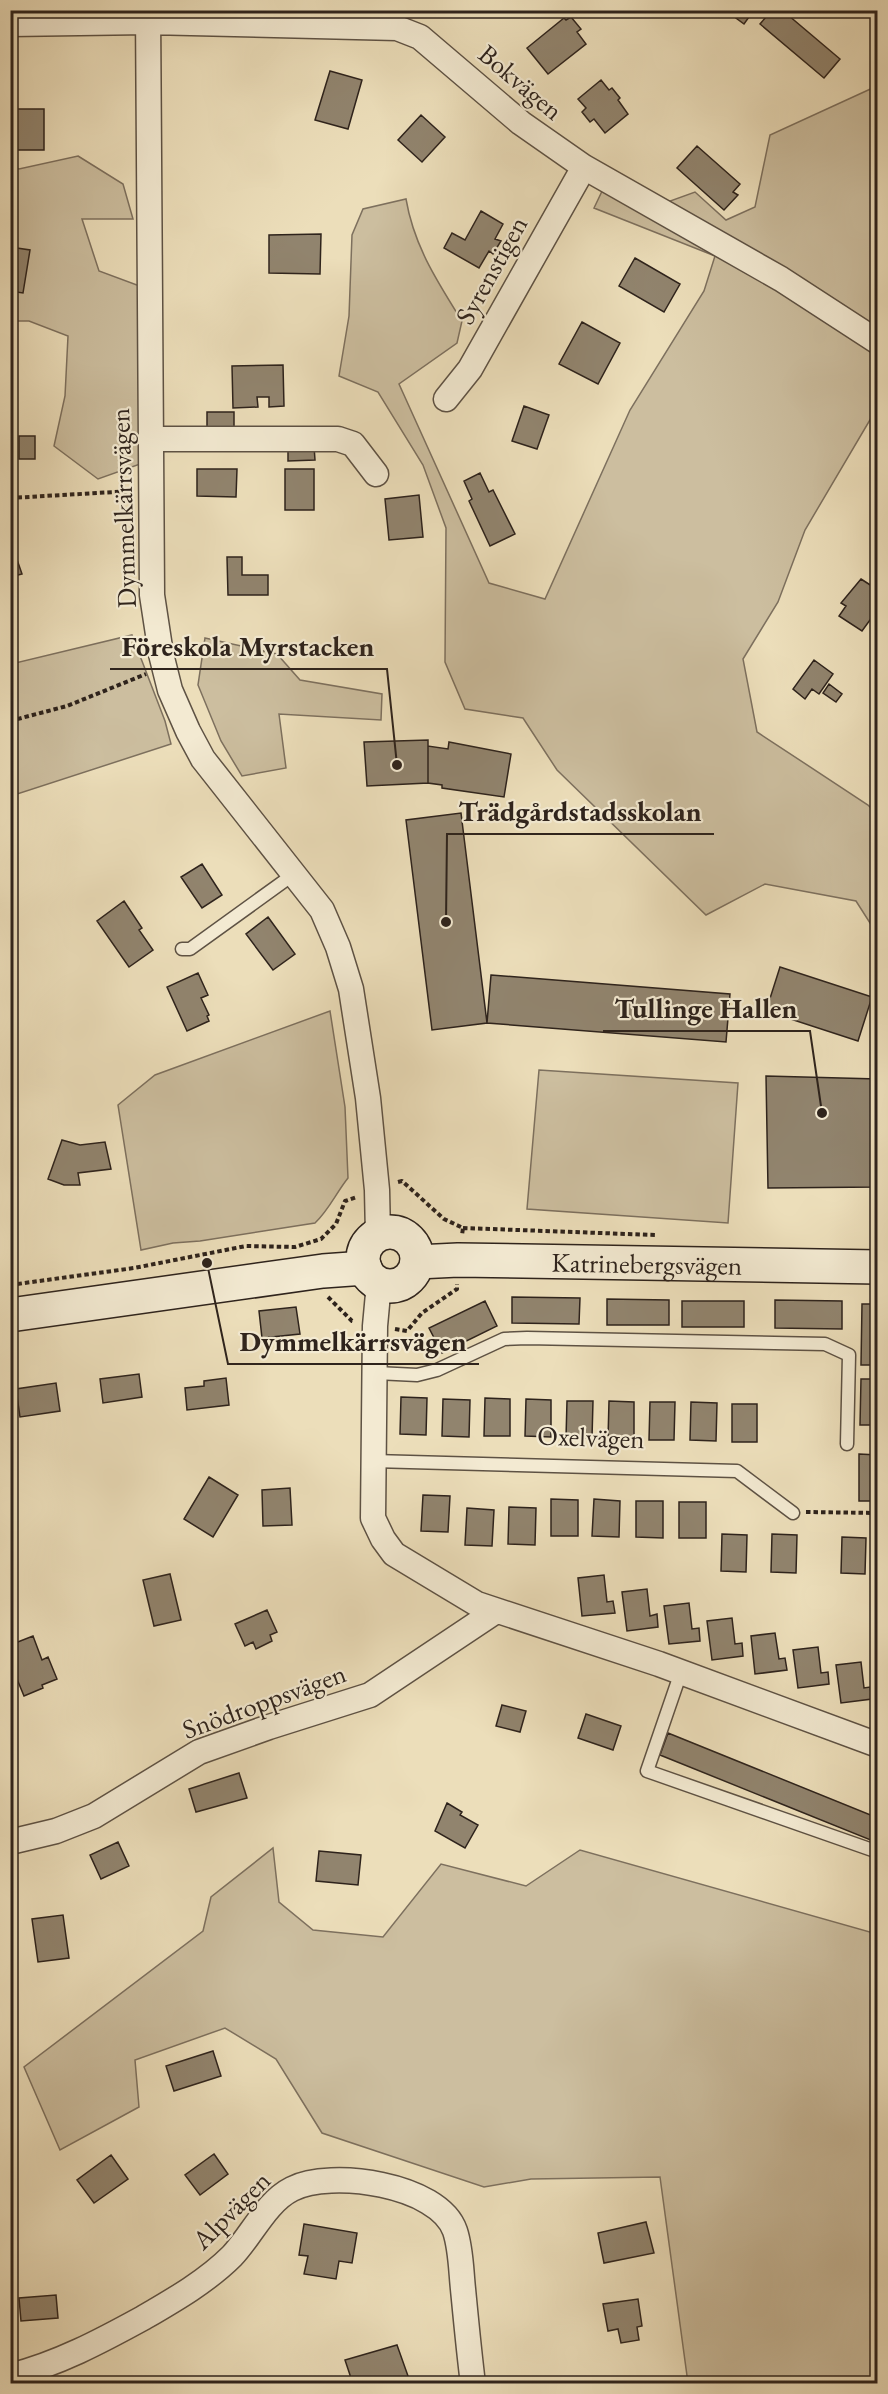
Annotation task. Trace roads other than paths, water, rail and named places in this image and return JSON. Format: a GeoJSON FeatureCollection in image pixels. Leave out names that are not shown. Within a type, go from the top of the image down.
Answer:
{"type":"FeatureCollection","features":[{"type":"Feature","properties":{"kind":"street","name":"Bokvägen"},"geometry":{"type":"LineString","coordinates":[[10,24],[148,16],[397,28],[420,37],[521,123],[584,167],[772,273],[878,342]]}},
{"type":"Feature","properties":{"kind":"street","name":"Dymmelkärrsvägen"},"geometry":{"type":"LineString","coordinates":[[148,16],[152,595],[165,667],[170,690],[203,759],[322,910],[338,947],[351,990],[368,1098],[377,1190],[378,1235]]}},
{"type":"Feature","properties":{"kind":"street","name":"Syrenstigen"},"geometry":{"type":"LineString","coordinates":[[446,399],[470,369],[584,167]]}},
{"type":"Feature","properties":{"kind":"street"},"geometry":{"type":"LineString","coordinates":[[150,439],[338,439],[353,444],[376,474]]}},
{"type":"Feature","properties":{"kind":"street"},"geometry":{"type":"LineString","coordinates":[[10,1315],[323,1270],[372,1276],[391,1286],[406,1280],[415,1269],[417,1262],[414,1246],[405,1236],[393,1232],[378,1235],[368,1243],[365,1249],[372,1276],[375,1326],[373,1518],[383,1539],[394,1554],[487,1608],[681,1672],[878,1745]]}},
{"type":"Feature","properties":{"kind":"street","name":"Katrinebergsvägen"},"geometry":{"type":"LineString","coordinates":[[417,1262],[458,1260],[878,1266]]}},
{"type":"Feature","properties":{"kind":"street","name":"Snödroppsvägen"},"geometry":{"type":"LineString","coordinates":[[10,1842],[56,1831],[94,1816],[199,1752],[370,1695],[487,1608]]}},
{"type":"Feature","properties":{"kind":"street","name":"Alpvägen"},"geometry":{"type":"LineString","coordinates":[[10,2376],[31,2371],[77,2352],[168,2303],[201,2282],[232,2256],[276,2200],[290,2189],[323,2181],[370,2184],[400,2189],[420,2196],[436,2206],[446,2216],[454,2229],[460,2252],[473,2384]]}},
{"type":"Feature","properties":{"kind":"lane"},"geometry":{"type":"LineString","coordinates":[[182,949],[190,949],[294,874]]}},
{"type":"Feature","properties":{"kind":"lane"},"geometry":{"type":"LineString","coordinates":[[376,1373],[417,1375],[437,1370],[504,1339],[752,1341],[825,1344],[849,1354],[846,1444]]}},
{"type":"Feature","properties":{"kind":"lane","name":"Oxelvägen"},"geometry":{"type":"LineString","coordinates":[[373,1461],[737,1471],[793,1513]]}},
{"type":"Feature","properties":{"kind":"lane"},"geometry":{"type":"LineString","coordinates":[[681,1672],[647,1772],[878,1852]]}},
{"type":"Feature","properties":{"kind":"place","name":"Föreskola Myrstacken"},"geometry":{"type":"Point","coordinates":[397,765]}},
{"type":"Feature","properties":{"kind":"place","name":"Trädgårdstadsskolan"},"geometry":{"type":"Point","coordinates":[446,922]}},
{"type":"Feature","properties":{"kind":"place","name":"Tullinge Hallen"},"geometry":{"type":"Point","coordinates":[822,1113]}},
{"type":"Feature","properties":{"kind":"place","name":"Dymmelkärrsvägen"},"geometry":{"type":"Point","coordinates":[207,1263]}}]}
